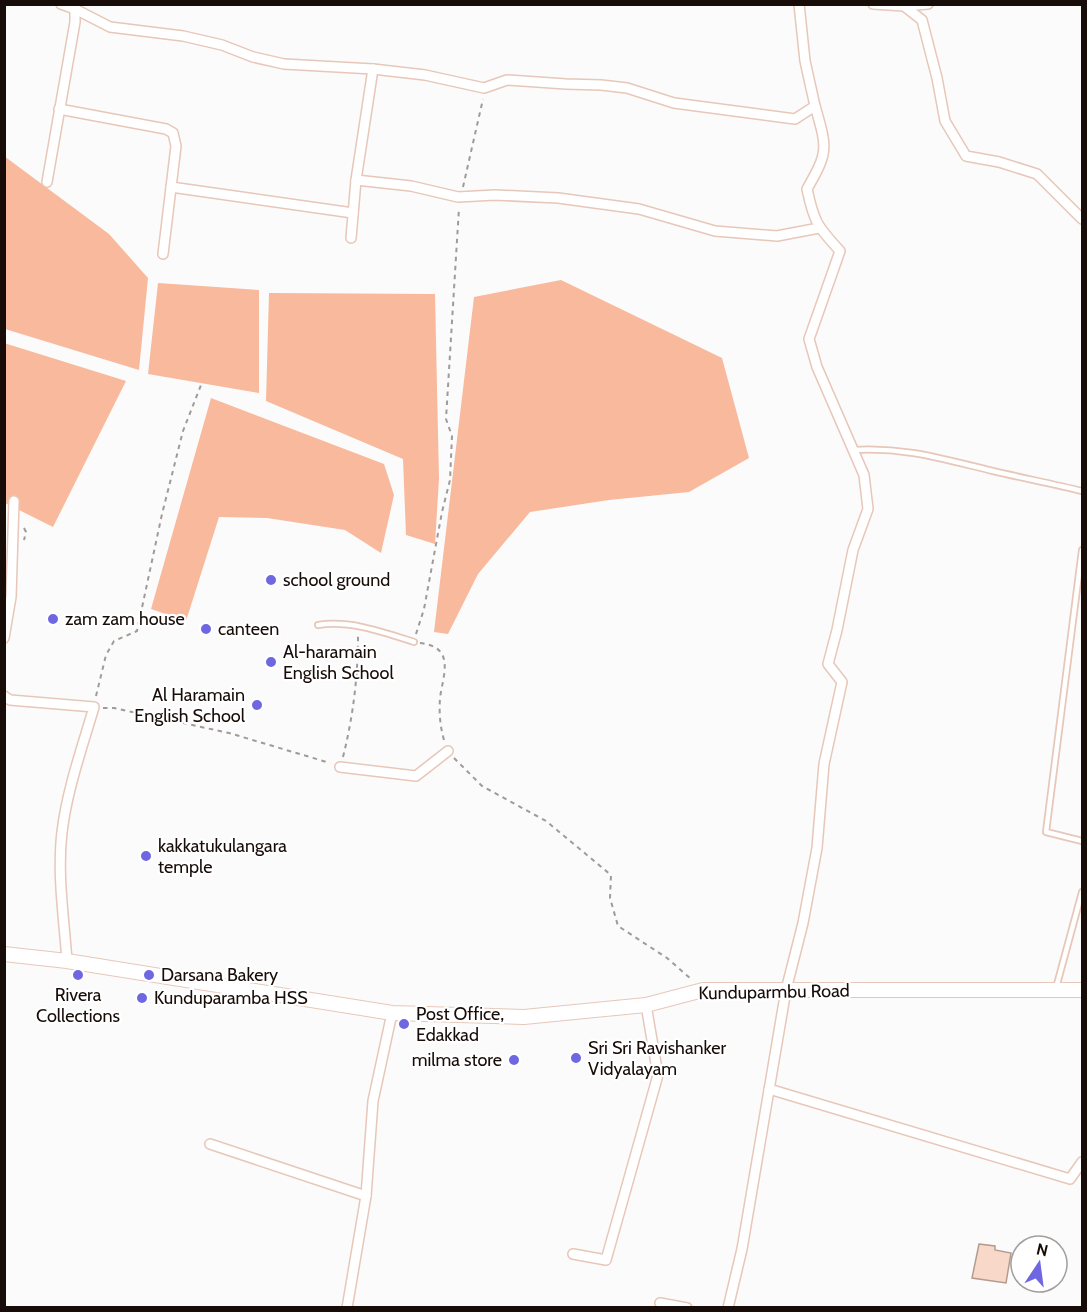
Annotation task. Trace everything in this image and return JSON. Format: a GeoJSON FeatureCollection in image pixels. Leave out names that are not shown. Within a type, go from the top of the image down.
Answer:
{"type":"FeatureCollection","features":[{"type":"Feature","properties":{"kind":"main road","name":"Kunduparmbu Road"},"geometry":{"type":"LineString","coordinates":[[4,954],[67,961],[392,1013],[524,1017],[646,1005],[703,990],[1083,990]]}},
{"type":"Feature","properties":{"kind":"street"},"geometry":{"type":"LineString","coordinates":[[61,4],[75,7],[110,27],[183,36],[284,64],[373,69],[425,75],[486,88],[507,80],[601,85],[627,88],[674,103],[795,119],[815,106]]}},
{"type":"Feature","properties":{"kind":"street"},"geometry":{"type":"LineString","coordinates":[[728,1308],[742,1249],[786,990],[817,848],[824,764],[842,682],[828,664],[854,550],[868,509],[864,475],[851,450],[809,339],[840,251],[819,228],[813,216],[807,189],[823,161],[824,140],[805,61],[799,4]]}},
{"type":"Feature","properties":{"kind":"street"},"geometry":{"type":"LineString","coordinates":[[873,4],[904,6],[928,4]]}},
{"type":"Feature","properties":{"kind":"street"},"geometry":{"type":"LineString","coordinates":[[904,6],[922,20],[938,78],[945,121],[966,156],[999,162],[1037,174],[1083,219]]}},
{"type":"Feature","properties":{"kind":"street"},"geometry":{"type":"LineString","coordinates":[[47,182],[75,22],[75,7]]}},
{"type":"Feature","properties":{"kind":"street"},"geometry":{"type":"LineString","coordinates":[[351,238],[356,180],[373,69]]}},
{"type":"Feature","properties":{"kind":"street"},"geometry":{"type":"LineString","coordinates":[[59,109],[166,129],[173,133],[176,146],[163,254]]}},
{"type":"Feature","properties":{"kind":"street"},"geometry":{"type":"LineString","coordinates":[[356,180],[411,186],[461,197],[495,195],[558,198],[628,207],[715,231],[777,236],[819,228]]}},
{"type":"Feature","properties":{"kind":"street"},"geometry":{"type":"LineString","coordinates":[[171,187],[353,213]]}},
{"type":"Feature","properties":{"kind":"street"},"geometry":{"type":"LineString","coordinates":[[4,638],[11,597],[14,501]]}},
{"type":"Feature","properties":{"kind":"street"},"geometry":{"type":"LineString","coordinates":[[4,696],[10,700],[94,707],[69,792],[62,831],[60,861],[67,961]]}},
{"type":"Feature","properties":{"kind":"street"},"geometry":{"type":"LineString","coordinates":[[340,766],[416,776],[448,751]]}},
{"type":"Feature","properties":{"kind":"street"},"geometry":{"type":"LineString","coordinates":[[573,1254],[606,1260],[609,1250],[658,1074],[646,1005]]}},
{"type":"Feature","properties":{"kind":"street"},"geometry":{"type":"LineString","coordinates":[[347,1308],[366,1196],[373,1101],[392,1013]]}},
{"type":"Feature","properties":{"kind":"street"},"geometry":{"type":"LineString","coordinates":[[769,1089],[1070,1179],[1083,1162]]}},
{"type":"Feature","properties":{"kind":"street"},"geometry":{"type":"LineString","coordinates":[[210,1144],[366,1196]]}},
{"type":"Feature","properties":{"kind":"street"},"geometry":{"type":"LineString","coordinates":[[660,1303],[687,1308]]}},
{"type":"Feature","properties":{"kind":"lane"},"geometry":{"type":"LineString","coordinates":[[851,450],[882,448],[934,455],[990,471],[1083,491]]}},
{"type":"Feature","properties":{"kind":"lane"},"geometry":{"type":"LineString","coordinates":[[1083,550],[1046,832],[1083,841]]}},
{"type":"Feature","properties":{"kind":"lane"},"geometry":{"type":"LineString","coordinates":[[318,626],[334,623],[358,627],[414,642]]}},
{"type":"Feature","properties":{"kind":"lane"},"geometry":{"type":"LineString","coordinates":[[1055,990],[1083,892]]}},
{"type":"Feature","properties":{"kind":"path"},"geometry":{"type":"LineString","coordinates":[[486,88],[461,197],[446,419],[452,436],[450,480],[441,512],[424,609],[414,642],[432,644],[441,652],[447,668],[440,697],[439,725],[448,751],[482,786],[546,820],[611,875],[610,898],[618,926],[667,958],[703,990]]}},
{"type":"Feature","properties":{"kind":"path"},"geometry":{"type":"LineString","coordinates":[[201,385],[183,431],[162,514],[137,631],[114,640],[106,655],[94,707],[114,708],[230,733],[340,766],[351,728],[356,691],[358,627]]}},
{"type":"Feature","properties":{"kind":"shaded area"},"geometry":{"type":"Polygon","coordinates":[[[4,156],[109,234],[148,278],[139,370],[5,329],[4,156]]]}},
{"type":"Feature","properties":{"kind":"shaded area"},"geometry":{"type":"Polygon","coordinates":[[[561,280],[722,358],[749,458],[689,492],[609,500],[530,512],[478,574],[448,634],[434,632],[474,297],[561,280]]]}},
{"type":"Feature","properties":{"kind":"shaded area"},"geometry":{"type":"Polygon","coordinates":[[[158,283],[259,290],[259,393],[148,374],[158,283]]]}},
{"type":"Feature","properties":{"kind":"shaded area"},"geometry":{"type":"Polygon","coordinates":[[[269,293],[435,294],[439,479],[435,544],[406,535],[403,459],[266,401],[269,293]]]}},
{"type":"Feature","properties":{"kind":"shaded area"},"geometry":{"type":"Polygon","coordinates":[[[4,343],[126,381],[53,527],[5,503],[4,343]]]}},
{"type":"Feature","properties":{"kind":"shaded area"},"geometry":{"type":"Polygon","coordinates":[[[211,398],[384,464],[394,495],[381,553],[345,530],[267,518],[219,517],[186,621],[151,609],[211,398]]]}},
{"type":"Feature","properties":{"kind":"shaded area"},"geometry":{"type":"Polygon","coordinates":[[[979,1244],[995,1246],[995,1250],[1009,1253],[1006,1283],[972,1278],[979,1244]]]}},
{"type":"Feature","properties":{"kind":"place","name":"school ground"},"geometry":{"type":"Point","coordinates":[271,580]}},
{"type":"Feature","properties":{"kind":"place","name":"zam zam house"},"geometry":{"type":"Point","coordinates":[53,619]}},
{"type":"Feature","properties":{"kind":"place","name":"canteen"},"geometry":{"type":"Point","coordinates":[206,629]}},
{"type":"Feature","properties":{"kind":"place","name":"Al-haramain English School"},"geometry":{"type":"Point","coordinates":[271,662]}},
{"type":"Feature","properties":{"kind":"place","name":"Al Haramain English School"},"geometry":{"type":"Point","coordinates":[257,705]}},
{"type":"Feature","properties":{"kind":"place","name":"kakkatukulangara temple"},"geometry":{"type":"Point","coordinates":[146,856]}},
{"type":"Feature","properties":{"kind":"place","name":"Rivera Collections"},"geometry":{"type":"Point","coordinates":[78,975]}},
{"type":"Feature","properties":{"kind":"place","name":"Darsana Bakery"},"geometry":{"type":"Point","coordinates":[149,975]}},
{"type":"Feature","properties":{"kind":"place","name":"Kunduparamba HSS"},"geometry":{"type":"Point","coordinates":[142,998]}},
{"type":"Feature","properties":{"kind":"place","name":"Post Office, Edakkad"},"geometry":{"type":"Point","coordinates":[404,1024]}},
{"type":"Feature","properties":{"kind":"place","name":"Sri Sri Ravishanker Vidyalayam"},"geometry":{"type":"Point","coordinates":[576,1058]}},
{"type":"Feature","properties":{"kind":"place","name":"milma store"},"geometry":{"type":"Point","coordinates":[514,1060]}}]}
